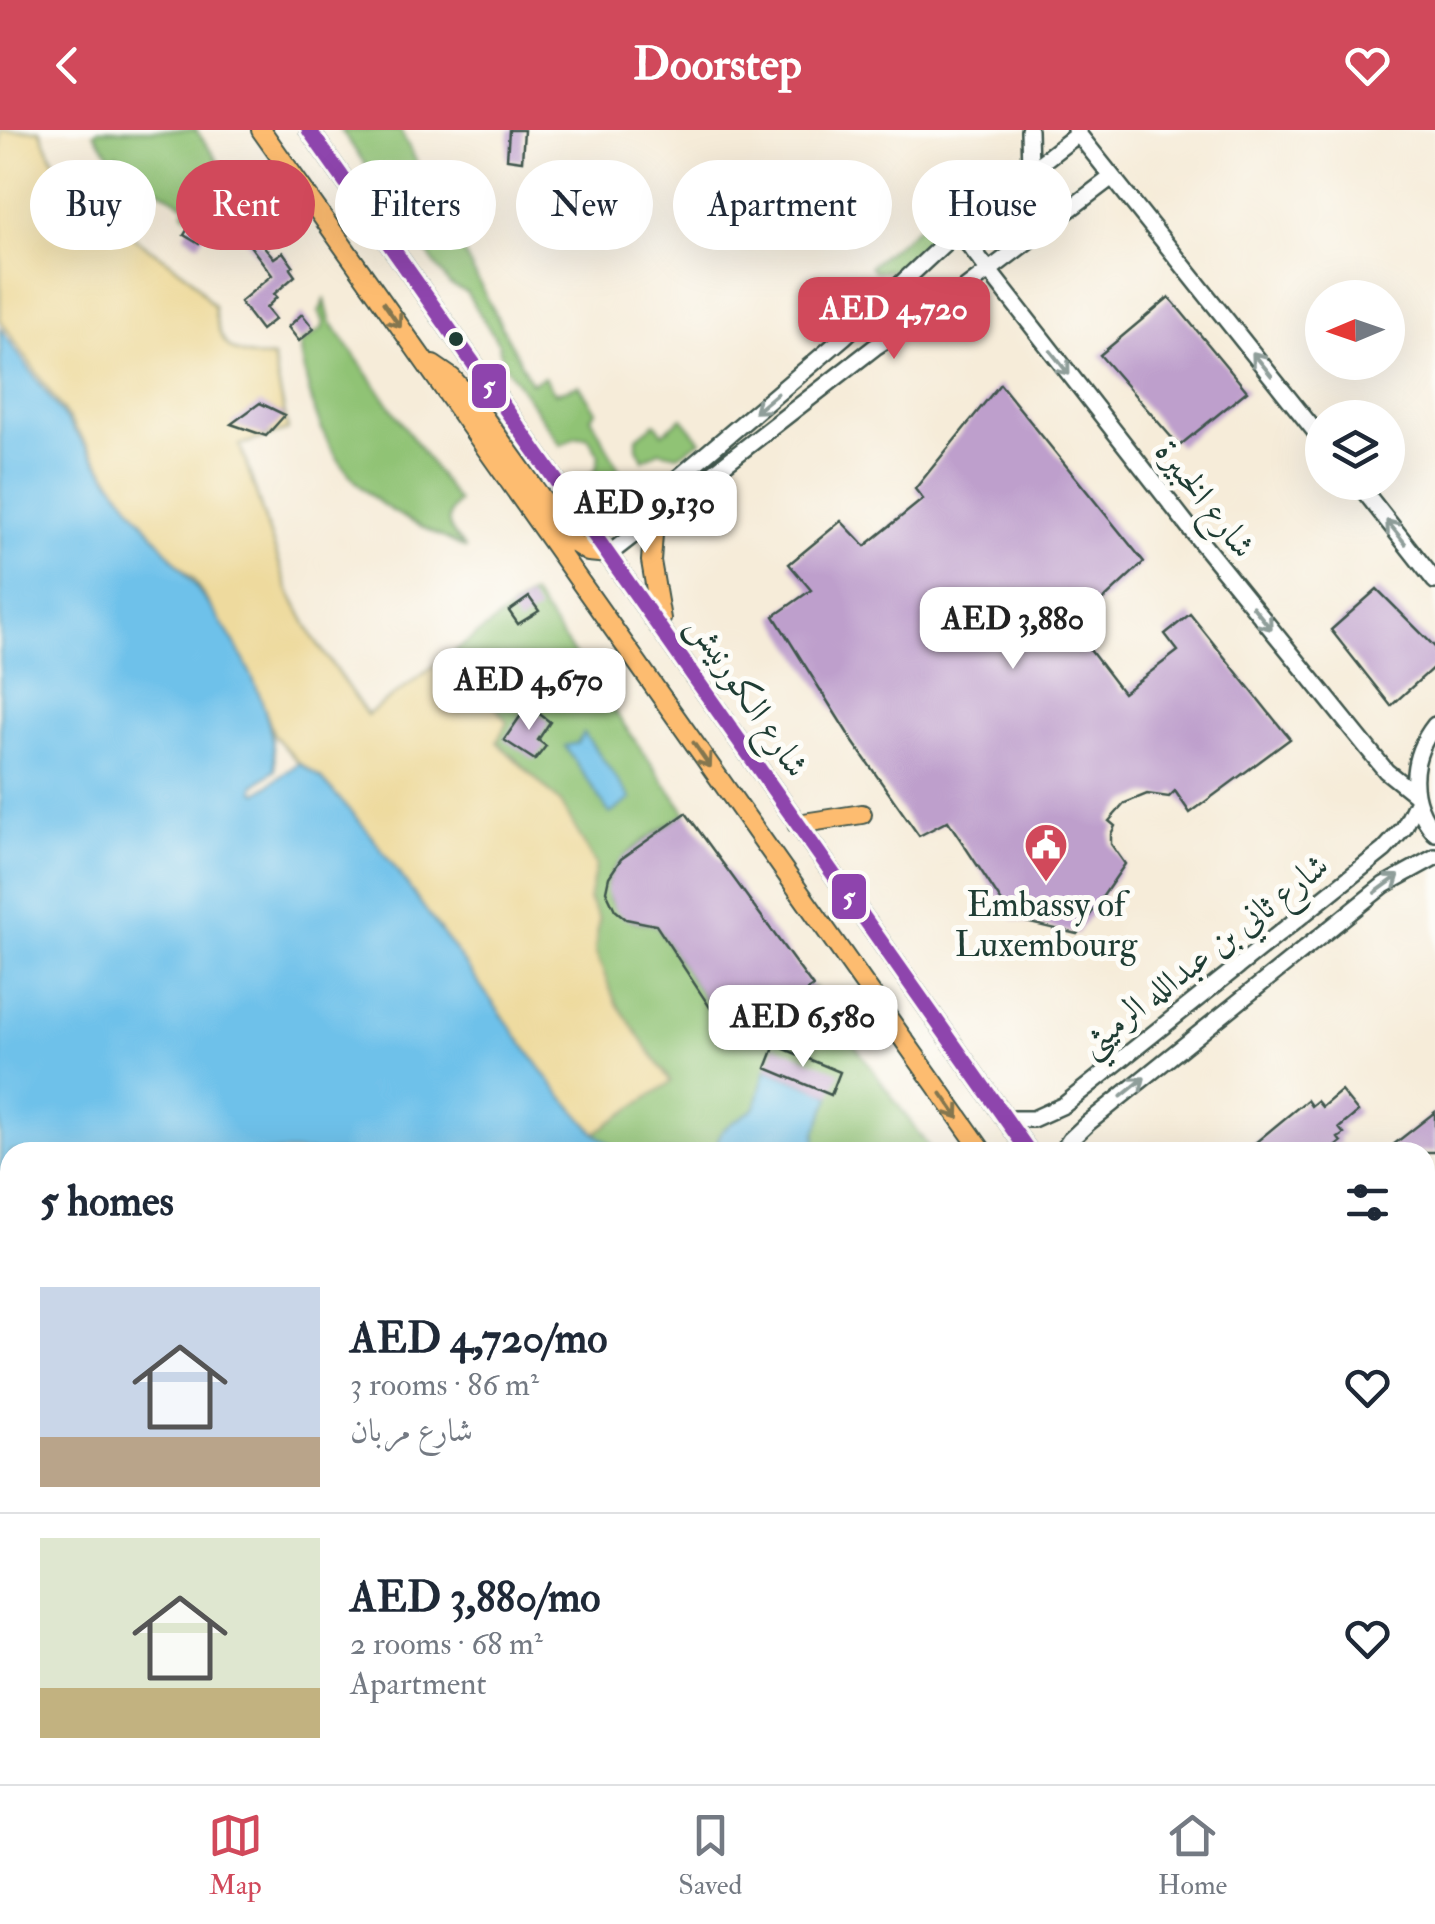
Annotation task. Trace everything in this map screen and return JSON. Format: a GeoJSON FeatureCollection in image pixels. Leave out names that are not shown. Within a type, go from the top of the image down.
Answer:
{"type":"FeatureCollection","features":[{"type":"Feature","properties":{"kind":"main road","name":"شارع الكورنيش"},"geometry":{"type":"LineString","coordinates":[[261,130],[975,1142]]}},
{"type":"Feature","properties":{"kind":"main road","name":"شارع الكورنيش"},"geometry":{"type":"LineString","coordinates":[[309,130],[1022,1142]]}},
{"type":"Feature","properties":{"kind":"main road"},"geometry":{"type":"LineString","coordinates":[[424,360],[452,378],[470,398],[574,542],[588,552],[609,554]]}},
{"type":"Feature","properties":{"kind":"main road"},"geometry":{"type":"LineString","coordinates":[[654,521],[651,561],[663,629]]}},
{"type":"Feature","properties":{"kind":"main road"},"geometry":{"type":"LineString","coordinates":[[797,824],[862,814]]}},
{"type":"Feature","properties":{"kind":"street"},"geometry":{"type":"LineString","coordinates":[[1029,130],[1030,160]]}},
{"type":"Feature","properties":{"kind":"street"},"geometry":{"type":"LineString","coordinates":[[1041,160],[1077,132],[1305,419]]}},
{"type":"Feature","properties":{"kind":"street"},"geometry":{"type":"LineString","coordinates":[[609,554],[876,347],[988,272],[1112,177]]}},
{"type":"Feature","properties":{"kind":"street"},"geometry":{"type":"LineString","coordinates":[[578,511],[619,514],[652,500],[844,336],[937,250]]}},
{"type":"Feature","properties":{"kind":"street","name":"شارع الخبيرة"},"geometry":{"type":"LineString","coordinates":[[972,250],[1386,771],[1416,798],[1435,832]]}},
{"type":"Feature","properties":{"kind":"street"},"geometry":{"type":"LineString","coordinates":[[1371,500],[1435,580]]}},
{"type":"Feature","properties":{"kind":"street"},"geometry":{"type":"LineString","coordinates":[[1416,798],[1414,780],[1419,751],[1435,725]]}},
{"type":"Feature","properties":{"kind":"street","name":"شارع ثاني بن عبدالله الرميثي"},"geometry":{"type":"LineString","coordinates":[[1006,1119],[1034,1119],[1064,1105],[1384,850],[1404,828],[1416,798]]}},
{"type":"Feature","properties":{"kind":"street","name":"شارع ثاني بن عبدالله الرميثي"},"geometry":{"type":"LineString","coordinates":[[1069,1142],[1384,884],[1435,857]]}},
{"type":"Feature","properties":{"kind":"green space"},"geometry":{"type":"Polygon","coordinates":[[[196,130],[217,160],[176,160],[176,200],[156,187],[156,160],[123,160],[117,154],[112,158],[94,133],[196,130]]]}},
{"type":"Feature","properties":{"kind":"green space"},"geometry":{"type":"Polygon","coordinates":[[[341,130],[400,130],[416,160],[362,160],[341,130]]]}},
{"type":"Feature","properties":{"kind":"green space"},"geometry":{"type":"Polygon","coordinates":[[[912,232],[912,250],[918,250],[896,271],[874,271],[870,266],[912,232]]]}},
{"type":"Feature","properties":{"kind":"green space"},"geometry":{"type":"Polygon","coordinates":[[[425,250],[462,250],[531,383],[544,377],[555,393],[579,385],[596,411],[591,417],[625,481],[620,496],[605,499],[596,494],[584,479],[596,470],[599,455],[588,437],[575,437],[561,445],[502,361],[499,344],[466,292],[449,284],[425,250]]]}},
{"type":"Feature","properties":{"kind":"green space"},"geometry":{"type":"Polygon","coordinates":[[[325,300],[330,321],[458,502],[449,521],[466,549],[404,518],[370,495],[354,480],[330,445],[314,407],[300,344],[322,329],[324,322],[319,312],[325,300]]]}},
{"type":"Feature","properties":{"kind":"green space"},"geometry":{"type":"Polygon","coordinates":[[[682,418],[701,441],[678,455],[659,451],[643,460],[637,437],[655,423],[663,433],[682,418]]]}},
{"type":"Feature","properties":{"kind":"green space"},"geometry":{"type":"Polygon","coordinates":[[[532,594],[686,813],[620,862],[607,887],[614,907],[629,919],[656,925],[732,1041],[813,987],[925,1142],[607,1142],[595,1133],[670,1081],[615,1001],[594,951],[599,919],[589,900],[561,803],[497,741],[463,701],[440,662],[532,594]]]}},
{"type":"Feature","properties":{"kind":"sand"},"geometry":{"type":"Polygon","coordinates":[[[0,130],[40,130],[54,160],[30,160],[30,250],[152,250],[192,280],[214,306],[219,332],[230,347],[247,355],[273,358],[288,430],[240,445],[288,589],[313,637],[367,715],[440,662],[463,701],[490,700],[507,722],[497,742],[561,803],[596,865],[589,900],[599,919],[595,951],[615,1001],[671,1082],[595,1133],[552,1084],[367,831],[321,778],[299,763],[274,735],[258,691],[232,640],[193,579],[163,549],[119,491],[0,320],[0,130]]]}},
{"type":"Feature","properties":{"kind":"water"},"geometry":{"type":"Polygon","coordinates":[[[0,328],[106,474],[197,589],[242,656],[259,692],[270,730],[275,770],[254,786],[254,791],[258,793],[299,763],[321,778],[368,831],[552,1084],[607,1142],[0,1142],[0,328]]]}},
{"type":"Feature","properties":{"kind":"water"},"geometry":{"type":"Polygon","coordinates":[[[584,733],[631,799],[610,814],[565,746],[577,743],[584,733]]]}},
{"type":"Feature","properties":{"kind":"water"},"geometry":{"type":"Polygon","coordinates":[[[766,1068],[831,1095],[816,1142],[718,1142],[727,1126],[755,1108],[766,1068]]]}},
{"type":"Feature","properties":{"kind":"building"},"geometry":{"type":"Polygon","coordinates":[[[509,130],[524,130],[522,160],[507,159],[509,130]]]}},
{"type":"Feature","properties":{"kind":"building"},"geometry":{"type":"Polygon","coordinates":[[[253,250],[267,250],[274,258],[283,252],[295,276],[274,294],[277,297],[266,308],[275,319],[261,330],[240,302],[272,275],[253,250]]]}},
{"type":"Feature","properties":{"kind":"building"},"geometry":{"type":"Polygon","coordinates":[[[1169,297],[1247,391],[1179,446],[1100,355],[1169,297]]]}},
{"type":"Feature","properties":{"kind":"building"},"geometry":{"type":"Polygon","coordinates":[[[302,314],[314,329],[299,341],[288,327],[302,314]]]}},
{"type":"Feature","properties":{"kind":"building"},"geometry":{"type":"Polygon","coordinates":[[[1000,384],[1144,562],[1073,628],[1123,693],[1178,651],[1165,634],[1190,614],[1290,739],[1190,813],[1175,791],[1169,797],[1147,794],[1125,803],[1109,821],[1115,826],[1111,844],[1125,864],[1077,934],[1013,919],[948,821],[919,836],[853,742],[774,616],[811,590],[789,564],[841,521],[865,546],[923,499],[915,489],[1000,384]]]}},
{"type":"Feature","properties":{"kind":"building"},"geometry":{"type":"Polygon","coordinates":[[[260,403],[285,415],[266,436],[231,424],[260,403]]]}},
{"type":"Feature","properties":{"kind":"building"},"geometry":{"type":"Polygon","coordinates":[[[1377,589],[1435,647],[1435,666],[1391,706],[1331,630],[1377,589]]]}},
{"type":"Feature","properties":{"kind":"building"},"geometry":{"type":"Polygon","coordinates":[[[529,597],[539,611],[518,624],[509,611],[529,597]]]}},
{"type":"Feature","properties":{"kind":"building"},"geometry":{"type":"Polygon","coordinates":[[[475,664],[486,680],[464,695],[454,678],[475,664]]]}},
{"type":"Feature","properties":{"kind":"building"},"geometry":{"type":"Polygon","coordinates":[[[581,668],[593,685],[571,700],[559,684],[581,668]]]}},
{"type":"Feature","properties":{"kind":"building"},"geometry":{"type":"Polygon","coordinates":[[[528,705],[550,722],[538,740],[546,746],[535,760],[504,740],[528,705]]]}},
{"type":"Feature","properties":{"kind":"building"},"geometry":{"type":"Polygon","coordinates":[[[686,813],[813,987],[732,1041],[656,925],[626,919],[615,910],[606,891],[609,877],[621,859],[686,813]]]}},
{"type":"Feature","properties":{"kind":"building"},"geometry":{"type":"Polygon","coordinates":[[[775,1045],[840,1072],[831,1095],[766,1068],[775,1045]]]}},
{"type":"Feature","properties":{"kind":"building"},"geometry":{"type":"Polygon","coordinates":[[[1341,1091],[1358,1112],[1339,1128],[1344,1134],[1338,1138],[1341,1142],[1256,1142],[1307,1100],[1311,1106],[1317,1101],[1322,1107],[1341,1091]]]}},
{"type":"Feature","properties":{"kind":"building"},"geometry":{"type":"Polygon","coordinates":[[[1435,1112],[1435,1142],[1397,1142],[1435,1112]]]}},
{"type":"Feature","properties":{"kind":"transit line","name":"5"},"geometry":{"type":"LineString","coordinates":[[309,130],[1022,1142]]}},
{"type":"Feature","properties":{"kind":"place","name":"Embassy of Luxembourg"},"geometry":{"type":"Point","coordinates":[1046,883]}}]}
